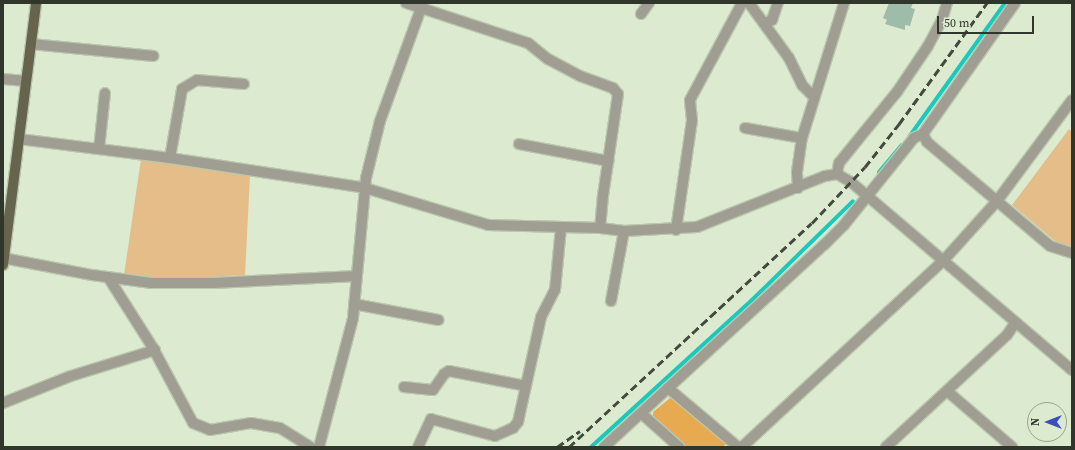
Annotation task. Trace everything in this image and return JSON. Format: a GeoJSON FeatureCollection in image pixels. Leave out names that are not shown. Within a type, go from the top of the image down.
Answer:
{"type":"FeatureCollection","features":[{"type":"Feature","properties":{"kind":"main road"},"geometry":{"type":"LineString","coordinates":[[3,261],[36,3]]}},
{"type":"Feature","properties":{"kind":"street"},"geometry":{"type":"LineString","coordinates":[[406,3],[423,5],[528,43],[554,62],[580,76],[613,88],[618,94],[600,228]]}},
{"type":"Feature","properties":{"kind":"street"},"geometry":{"type":"LineString","coordinates":[[641,14],[649,3]]}},
{"type":"Feature","properties":{"kind":"street"},"geometry":{"type":"LineString","coordinates":[[676,230],[692,120],[690,100],[742,3]]}},
{"type":"Feature","properties":{"kind":"street"},"geometry":{"type":"LineString","coordinates":[[749,3],[766,23],[789,58],[802,85],[814,97]]}},
{"type":"Feature","properties":{"kind":"street"},"geometry":{"type":"LineString","coordinates":[[766,23],[772,20],[778,3]]}},
{"type":"Feature","properties":{"kind":"street"},"geometry":{"type":"LineString","coordinates":[[798,188],[797,172],[802,138],[844,3]]}},
{"type":"Feature","properties":{"kind":"street"},"geometry":{"type":"LineString","coordinates":[[837,174],[839,163],[898,92],[928,46],[942,20],[947,3]]}},
{"type":"Feature","properties":{"kind":"street"},"geometry":{"type":"LineString","coordinates":[[604,447],[642,414],[668,388],[824,245],[867,197],[914,138],[923,134],[1014,3]]}},
{"type":"Feature","properties":{"kind":"street"},"geometry":{"type":"LineString","coordinates":[[319,447],[337,387],[354,304],[365,188],[380,121],[423,5]]}},
{"type":"Feature","properties":{"kind":"street"},"geometry":{"type":"LineString","coordinates":[[31,44],[153,56]]}},
{"type":"Feature","properties":{"kind":"street"},"geometry":{"type":"LineString","coordinates":[[3,80],[26,82]]}},
{"type":"Feature","properties":{"kind":"street"},"geometry":{"type":"LineString","coordinates":[[170,158],[182,89],[197,80],[244,84]]}},
{"type":"Feature","properties":{"kind":"street"},"geometry":{"type":"LineString","coordinates":[[99,149],[105,93]]}},
{"type":"Feature","properties":{"kind":"street"},"geometry":{"type":"LineString","coordinates":[[742,447],[942,261],[997,201],[1072,100]]}},
{"type":"Feature","properties":{"kind":"street"},"geometry":{"type":"LineString","coordinates":[[745,128],[802,138]]}},
{"type":"Feature","properties":{"kind":"street"},"geometry":{"type":"LineString","coordinates":[[923,134],[927,142],[1050,246],[1072,253]]}},
{"type":"Feature","properties":{"kind":"street"},"geometry":{"type":"LineString","coordinates":[[19,139],[170,158],[365,188],[488,225],[600,228],[624,231],[676,230],[712,221],[837,174],[843,176],[1072,370]]}},
{"type":"Feature","properties":{"kind":"street"},"geometry":{"type":"LineString","coordinates":[[519,144],[608,161]]}},
{"type":"Feature","properties":{"kind":"street"},"geometry":{"type":"LineString","coordinates":[[418,447],[431,419],[495,436],[513,428],[518,422],[541,317],[554,290],[561,228]]}},
{"type":"Feature","properties":{"kind":"street"},"geometry":{"type":"LineString","coordinates":[[611,301],[624,231]]}},
{"type":"Feature","properties":{"kind":"street"},"geometry":{"type":"LineString","coordinates":[[3,261],[151,283],[213,283],[357,276]]}},
{"type":"Feature","properties":{"kind":"street"},"geometry":{"type":"LineString","coordinates":[[108,277],[155,350],[193,423],[210,430],[251,423],[280,428],[311,447]]}},
{"type":"Feature","properties":{"kind":"street"},"geometry":{"type":"LineString","coordinates":[[354,304],[439,320]]}},
{"type":"Feature","properties":{"kind":"street"},"geometry":{"type":"LineString","coordinates":[[886,447],[1007,335],[1015,323]]}},
{"type":"Feature","properties":{"kind":"street"},"geometry":{"type":"LineString","coordinates":[[3,403],[71,376],[124,362],[155,350]]}},
{"type":"Feature","properties":{"kind":"street"},"geometry":{"type":"LineString","coordinates":[[404,387],[433,390],[444,374],[449,371],[526,386]]}},
{"type":"Feature","properties":{"kind":"street"},"geometry":{"type":"LineString","coordinates":[[668,388],[738,447]]}},
{"type":"Feature","properties":{"kind":"street"},"geometry":{"type":"LineString","coordinates":[[947,391],[1012,447]]}},
{"type":"Feature","properties":{"kind":"street"},"geometry":{"type":"LineString","coordinates":[[642,414],[679,447]]}},
{"type":"Feature","properties":{"kind":"shaded area"},"geometry":{"type":"Polygon","coordinates":[[[1069,129],[1072,132],[1072,247],[1068,247],[1055,241],[1012,205],[1069,129]]]}},
{"type":"Feature","properties":{"kind":"shaded area"},"geometry":{"type":"Polygon","coordinates":[[[141,159],[250,176],[245,275],[162,280],[124,275],[141,159]]]}},
{"type":"Feature","properties":{"kind":"shaded area"},"geometry":{"type":"Polygon","coordinates":[[[670,398],[674,399],[726,444],[723,447],[686,447],[653,418],[653,412],[670,398]]]}},
{"type":"Feature","properties":{"kind":"building"},"geometry":{"type":"Polygon","coordinates":[[[889,3],[913,3],[911,8],[915,9],[910,26],[905,25],[905,30],[885,24],[887,20],[883,18],[889,3]]]}},
{"type":"Feature","properties":{"kind":"waterway"},"geometry":{"type":"LineString","coordinates":[[909,137],[1005,3]]}},
{"type":"Feature","properties":{"kind":"waterway"},"geometry":{"type":"LineString","coordinates":[[879,172],[902,145]]}},
{"type":"Feature","properties":{"kind":"waterway"},"geometry":{"type":"LineString","coordinates":[[591,447],[752,300],[853,201]]}},
{"type":"Feature","properties":{"kind":"railway"},"geometry":{"type":"LineString","coordinates":[[569,447],[812,223],[865,167],[899,124],[987,3]]}},
{"type":"Feature","properties":{"kind":"railway"},"geometry":{"type":"LineString","coordinates":[[557,447],[580,431]]}}]}
